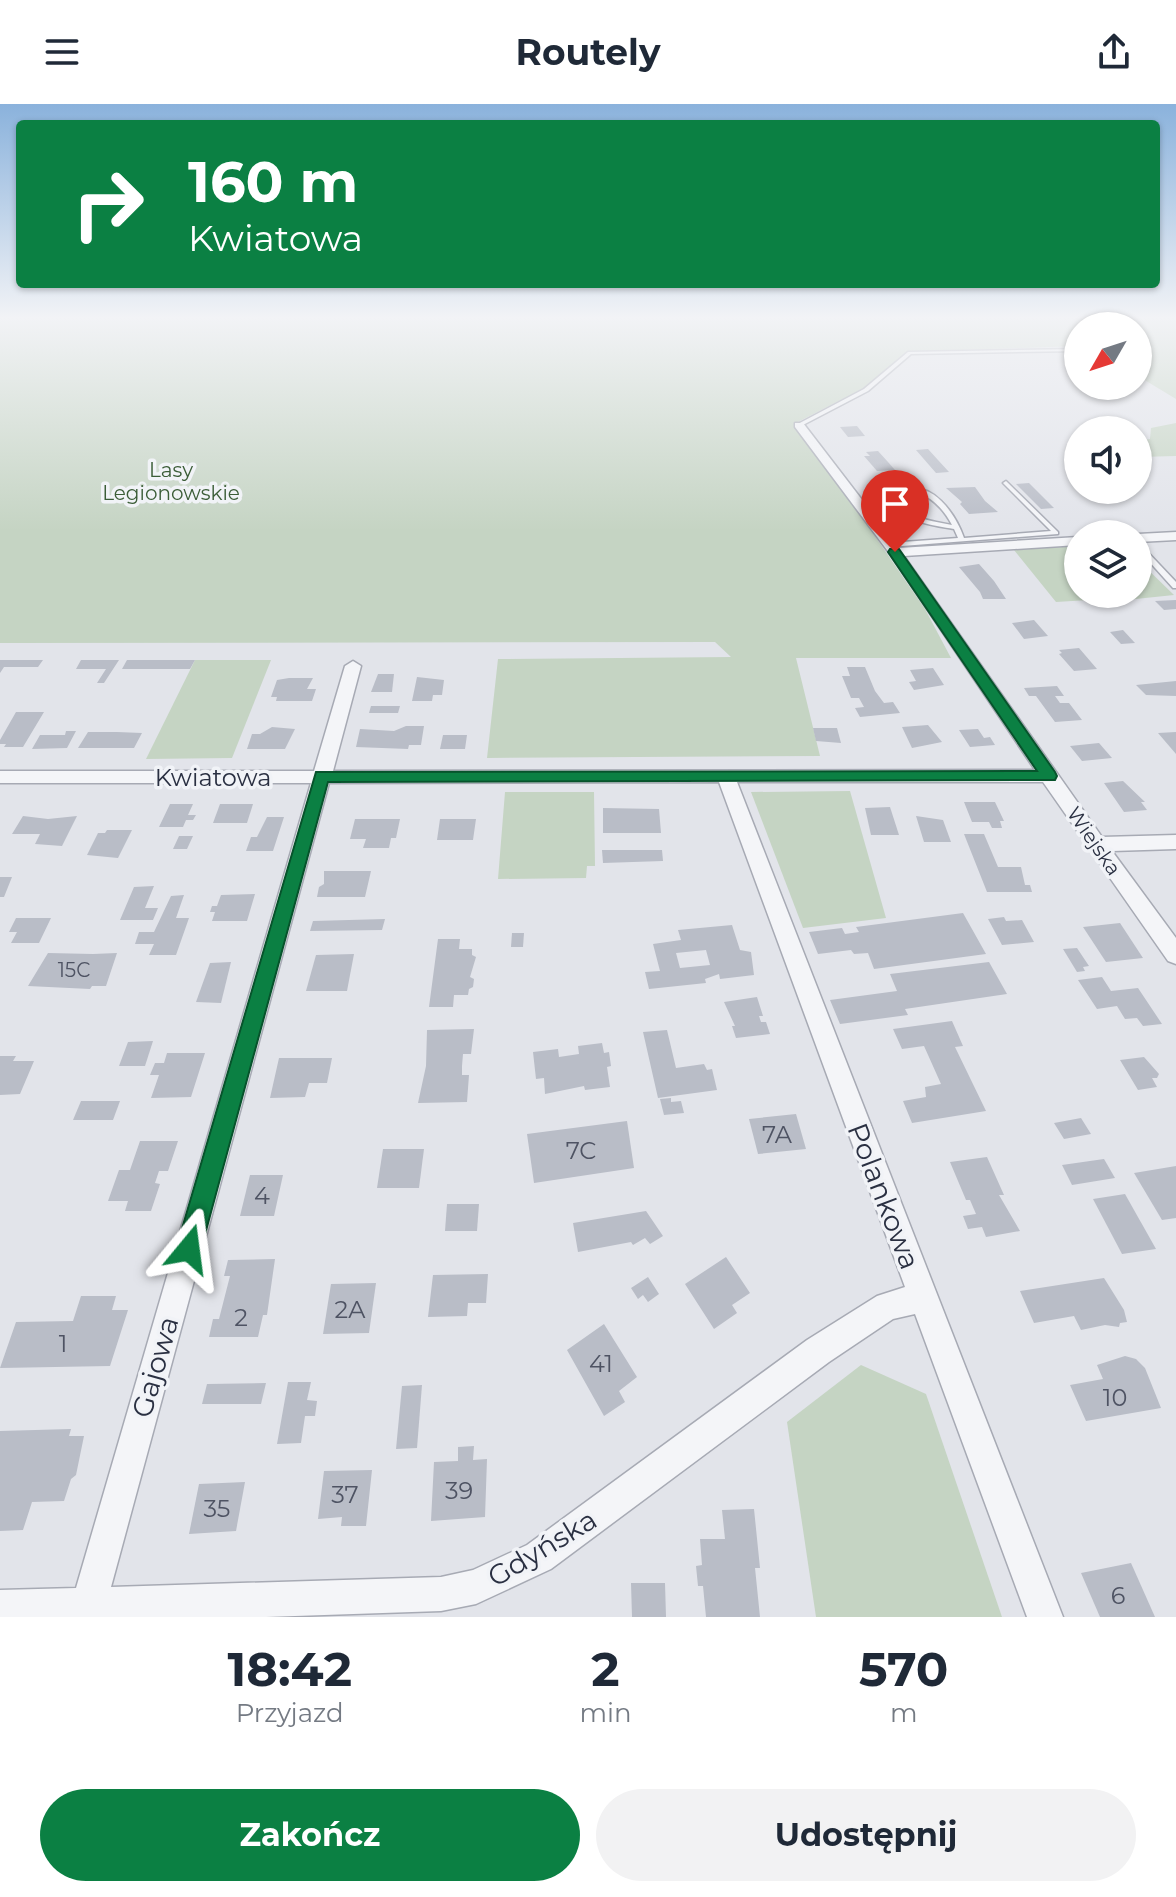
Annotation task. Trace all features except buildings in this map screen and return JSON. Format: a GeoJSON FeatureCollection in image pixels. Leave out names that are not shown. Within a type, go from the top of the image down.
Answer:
{"type":"FeatureCollection","features":[{"type":"Feature","properties":{"kind":"street","name":"Wiejska"},"geometry":{"type":"LineString","coordinates":[[799,425],[892,548],[1176,955]]}},
{"type":"Feature","properties":{"kind":"street"},"geometry":{"type":"LineString","coordinates":[[1152,537],[1176,536]]}},
{"type":"Feature","properties":{"kind":"street"},"geometry":{"type":"LineString","coordinates":[[892,548],[1064,542]]}},
{"type":"Feature","properties":{"kind":"street","name":"Gajowa"},"geometry":{"type":"LineString","coordinates":[[88,1606],[353,666]]}},
{"type":"Feature","properties":{"kind":"street","name":"Kwiatowa"},"geometry":{"type":"LineString","coordinates":[[0,777],[725,775],[799,770],[1049,776]]}},
{"type":"Feature","properties":{"kind":"street","name":"Polankowa"},"geometry":{"type":"LineString","coordinates":[[725,775],[1045,1617]]}},
{"type":"Feature","properties":{"kind":"street"},"geometry":{"type":"LineString","coordinates":[[1096,844],[1176,842]]}},
{"type":"Feature","properties":{"kind":"street","name":"Gdyńska"},"geometry":{"type":"LineString","coordinates":[[0,1608],[441,1594],[476,1587],[539,1557],[841,1336],[887,1306],[923,1298]]}},
{"type":"Feature","properties":{"kind":"lane","name":"Wiejska"},"geometry":{"type":"LineString","coordinates":[[799,425],[866,390]]}},
{"type":"Feature","properties":{"kind":"lane"},"geometry":{"type":"LineString","coordinates":[[892,548],[1056,533],[1006,483]]}},
{"type":"Feature","properties":{"kind":"lane"},"geometry":{"type":"LineString","coordinates":[[958,528],[910,515],[900,510],[893,500],[908,493],[933,497],[952,513],[958,528],[962,540]]}},
{"type":"Feature","properties":{"kind":"lane"},"geometry":{"type":"LineString","coordinates":[[1152,560],[1176,586]]}},
{"type":"Feature","properties":{"kind":"green space","name":"Lasy Legionowskie"},"geometry":{"type":"Polygon","coordinates":[[[0,390],[861,390],[794,424],[925,609],[951,658],[796,658],[820,756],[487,758],[498,659],[731,657],[715,642],[0,643],[0,390]]]}},
{"type":"Feature","properties":{"kind":"green space","name":"Lasy Legionowskie"},"geometry":{"type":"Polygon","coordinates":[[[1160,390],[1176,390],[1176,399],[1160,390]]]}},
{"type":"Feature","properties":{"kind":"green space"},"geometry":{"type":"Polygon","coordinates":[[[1176,423],[1176,456],[1152,457],[1152,428],[1176,423]]]}},
{"type":"Feature","properties":{"kind":"green space"},"geometry":{"type":"Polygon","coordinates":[[[1064,547],[1064,602],[1056,602],[1014,550],[1064,547]]]}},
{"type":"Feature","properties":{"kind":"green space"},"geometry":{"type":"Polygon","coordinates":[[[1152,574],[1174,595],[1152,597],[1152,574]]]}},
{"type":"Feature","properties":{"kind":"green space"},"geometry":{"type":"Polygon","coordinates":[[[195,660],[271,660],[232,758],[146,759],[195,660]]]}},
{"type":"Feature","properties":{"kind":"green space"},"geometry":{"type":"Polygon","coordinates":[[[850,791],[886,918],[803,928],[751,792],[850,791]]]}},
{"type":"Feature","properties":{"kind":"green space"},"geometry":{"type":"Polygon","coordinates":[[[505,792],[594,792],[595,866],[587,866],[586,878],[498,879],[505,792]]]}},
{"type":"Feature","properties":{"kind":"green space"},"geometry":{"type":"Polygon","coordinates":[[[861,1365],[926,1394],[1002,1617],[816,1617],[787,1422],[861,1365]]]}},
{"type":"Feature","properties":{"kind":"route"},"geometry":{"type":"LineString","coordinates":[[189,1249],[322,776],[1049,776],[895,552]]}}]}
